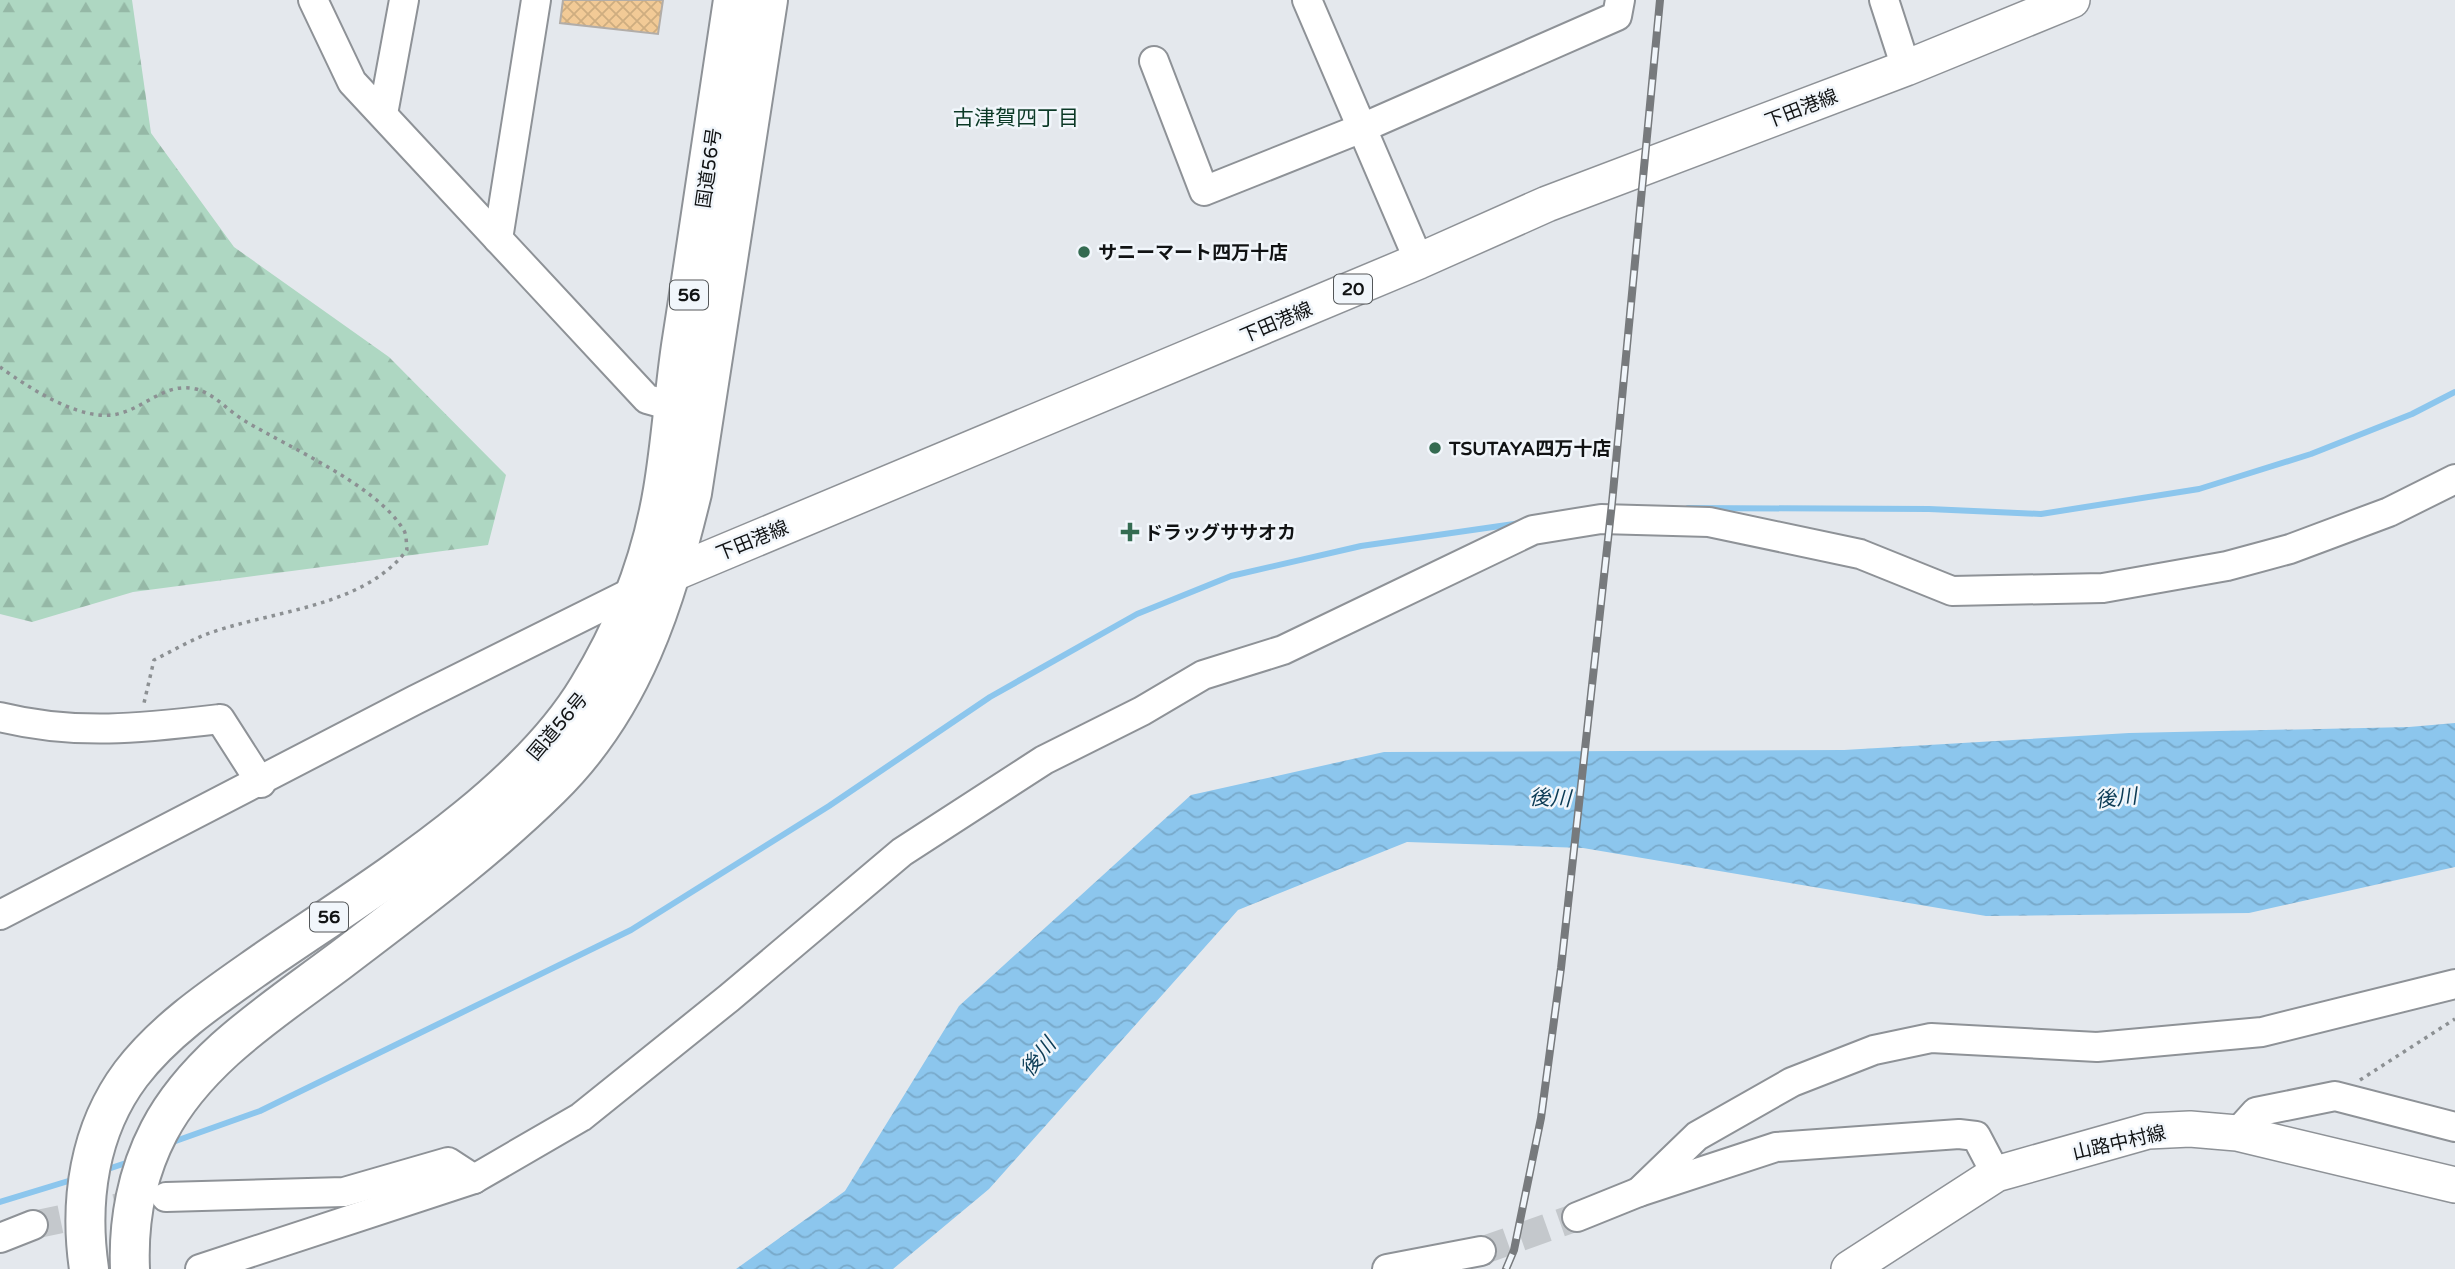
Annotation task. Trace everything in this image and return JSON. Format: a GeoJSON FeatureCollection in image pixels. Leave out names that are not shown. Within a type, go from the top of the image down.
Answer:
{"type":"FeatureCollection","features":[{"type":"Feature","properties":{"kind":"highway","name":"国道56号"},"geometry":{"type":"LineString","coordinates":[[89,1269],[84,1235],[85,1195],[94,1151],[108,1112],[132,1073],[167,1036],[217,994],[440,840],[542,748],[586,692],[627,618],[638,589],[664,487],[672,406],[733,0]]}},
{"type":"Feature","properties":{"kind":"highway","name":"国道56号"},"geometry":{"type":"LineString","coordinates":[[130,1269],[132,1219],[140,1180],[159,1130],[189,1087],[229,1045],[427,895],[551,787],[607,718],[641,661],[673,572],[692,493],[768,0]]}},
{"type":"Feature","properties":{"kind":"main road","name":"下田港線"},"geometry":{"type":"LineString","coordinates":[[638,589],[1547,205],[1906,68],[2072,0]]}},
{"type":"Feature","properties":{"kind":"main road","name":"山路中村線"},"geometry":{"type":"LineString","coordinates":[[1849,1269],[1996,1174],[2148,1131],[2190,1129],[2237,1133],[2455,1185]]}},
{"type":"Feature","properties":{"kind":"street"},"geometry":{"type":"LineString","coordinates":[[313,0],[352,82],[646,399],[672,406]]}},
{"type":"Feature","properties":{"kind":"street"},"geometry":{"type":"LineString","coordinates":[[383,114],[404,0]]}},
{"type":"Feature","properties":{"kind":"street"},"geometry":{"type":"LineString","coordinates":[[498,239],[536,0]]}},
{"type":"Feature","properties":{"kind":"street"},"geometry":{"type":"LineString","coordinates":[[1307,0],[1419,261]]}},
{"type":"Feature","properties":{"kind":"street"},"geometry":{"type":"LineString","coordinates":[[1154,61],[1204,191],[1362,128],[1617,16],[1620,0]]}},
{"type":"Feature","properties":{"kind":"street"},"geometry":{"type":"LineString","coordinates":[[1884,0],[1906,68]]}},
{"type":"Feature","properties":{"kind":"street"},"geometry":{"type":"LineString","coordinates":[[200,1269],[474,1179],[581,1117],[729,998],[902,852],[1044,761],[1142,711],[1203,674],[1283,650],[1532,530],[1601,519],[1709,522],[1860,554],[1952,591],[2103,587],[2227,566],[2290,548],[2389,512],[2455,479]]}},
{"type":"Feature","properties":{"kind":"street"},"geometry":{"type":"LineString","coordinates":[[0,915],[415,700],[638,589]]}},
{"type":"Feature","properties":{"kind":"street"},"geometry":{"type":"LineString","coordinates":[[0,717],[31,725],[97,731],[139,729],[219,719],[261,782]]}},
{"type":"Feature","properties":{"kind":"street"},"geometry":{"type":"LineString","coordinates":[[1639,1192],[1698,1136],[1792,1082],[1874,1050],[1931,1038],[2097,1047],[2262,1032],[2455,984]]}},
{"type":"Feature","properties":{"kind":"street"},"geometry":{"type":"LineString","coordinates":[[2237,1133],[2256,1112],[2335,1096],[2455,1127]]}},
{"type":"Feature","properties":{"kind":"street"},"geometry":{"type":"LineString","coordinates":[[1577,1217],[1639,1192],[1776,1147],[1959,1133],[1976,1136],[1996,1174]]}},
{"type":"Feature","properties":{"kind":"street"},"geometry":{"type":"LineString","coordinates":[[166,1197],[344,1192],[448,1162],[474,1179]]}},
{"type":"Feature","properties":{"kind":"street"},"geometry":{"type":"LineString","coordinates":[[0,1238],[33,1225]]}},
{"type":"Feature","properties":{"kind":"street"},"geometry":{"type":"LineString","coordinates":[[1387,1269],[1482,1251]]}},
{"type":"Feature","properties":{"kind":"path"},"geometry":{"type":"LineString","coordinates":[[0,367],[35,390],[69,406],[103,417],[123,413],[166,390],[196,389],[215,398],[241,419],[340,475],[383,506],[405,531],[407,550],[397,563],[340,598],[203,635],[154,660],[139,729]]}},
{"type":"Feature","properties":{"kind":"path"},"geometry":{"type":"LineString","coordinates":[[2335,1096],[2455,1019]]}},
{"type":"Feature","properties":{"kind":"green space"},"geometry":{"type":"Polygon","coordinates":[[[0,0],[132,0],[151,133],[234,247],[389,357],[506,475],[488,545],[133,592],[32,622],[0,614],[0,0]]]}},
{"type":"Feature","properties":{"kind":"water","name":"後川"},"geometry":{"type":"Polygon","coordinates":[[[2455,723],[2455,867],[2249,913],[1986,916],[1583,848],[1407,842],[1238,910],[989,1189],[893,1269],[736,1269],[845,1191],[959,1006],[1191,795],[1384,752],[1844,750],[2129,733],[2409,727],[2455,723]]]}},
{"type":"Feature","properties":{"kind":"building"},"geometry":{"type":"Polygon","coordinates":[[[563,0],[663,0],[658,34],[560,23],[563,0]]]}},
{"type":"Feature","properties":{"kind":"waterway"},"geometry":{"type":"LineString","coordinates":[[1688,508],[1929,509],[2041,514],[2199,489],[2311,454],[2412,414],[2455,392]]}},
{"type":"Feature","properties":{"kind":"waterway"},"geometry":{"type":"LineString","coordinates":[[170,1143],[260,1111],[631,930],[829,806],[990,697],[1137,614],[1231,576],[1361,546],[1521,523]]}},
{"type":"Feature","properties":{"kind":"waterway"},"geometry":{"type":"LineString","coordinates":[[102,1171],[132,1161]]}},
{"type":"Feature","properties":{"kind":"waterway"},"geometry":{"type":"LineString","coordinates":[[0,1202],[75,1179]]}},
{"type":"Feature","properties":{"kind":"tunnel"},"geometry":{"type":"LineString","coordinates":[[33,1225],[149,1201]]}},
{"type":"Feature","properties":{"kind":"tunnel"},"geometry":{"type":"LineString","coordinates":[[1481,1251],[1577,1217]]}},
{"type":"Feature","properties":{"kind":"railway"},"geometry":{"type":"LineString","coordinates":[[1506,1269],[1514,1250],[1541,1118],[1561,968],[1612,503],[1660,0]]}},
{"type":"Feature","properties":{"kind":"place","name":"サニーマート四万十店"},"geometry":{"type":"Point","coordinates":[1084,252]}},
{"type":"Feature","properties":{"kind":"place","name":"TSUTAYA四万十店"},"geometry":{"type":"Point","coordinates":[1435,448]}},
{"type":"Feature","properties":{"kind":"place","name":"ドラッグササオカ"},"geometry":{"type":"Point","coordinates":[1130,532]}},
{"type":"Feature","properties":{"kind":"district","name":"古津賀四丁目"},"geometry":{"type":"Point","coordinates":[1016,118]}}]}
